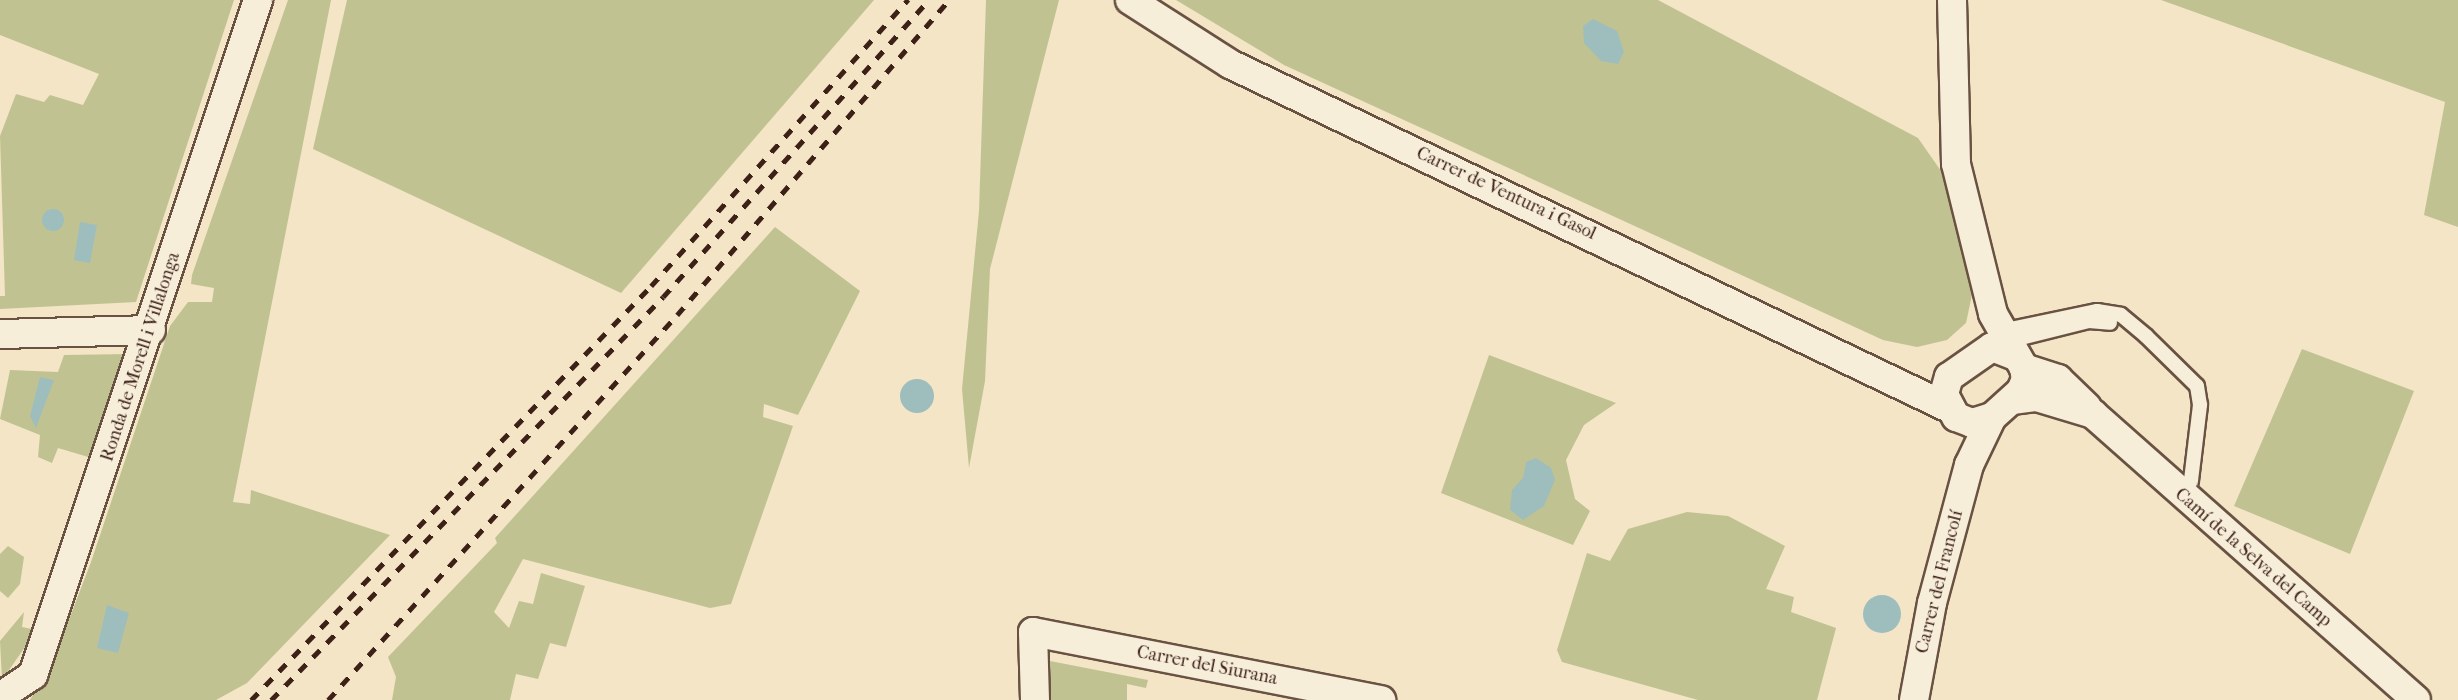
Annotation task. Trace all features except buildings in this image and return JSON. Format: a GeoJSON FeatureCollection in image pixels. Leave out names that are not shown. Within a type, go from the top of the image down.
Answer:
{"type":"FeatureCollection","features":[{"type":"Feature","properties":{"kind":"street","name":"Ronda de Morell i Villalonga"},"geometry":{"type":"LineString","coordinates":[[0,697],[33,675],[151,330],[258,0]]}},
{"type":"Feature","properties":{"kind":"street","name":"Carrer de Ventura i Gasol"},"geometry":{"type":"LineString","coordinates":[[1130,0],[1230,64],[1890,376],[1955,415]]}},
{"type":"Feature","properties":{"kind":"street"},"geometry":{"type":"LineString","coordinates":[[1949,377],[2003,343],[1956,164],[1952,0]]}},
{"type":"Feature","properties":{"kind":"street"},"geometry":{"type":"LineString","coordinates":[[0,334],[151,330]]}},
{"type":"Feature","properties":{"kind":"street","name":"Carrer del Francolí"},"geometry":{"type":"LineString","coordinates":[[1914,700],[1932,603],[1970,465],[2002,409],[2024,385],[2003,343]]}},
{"type":"Feature","properties":{"kind":"street","name":"Camí de la Selva del Camp"},"geometry":{"type":"LineString","coordinates":[[2003,343],[2058,379],[2093,414],[2180,482],[2416,700]]}},
{"type":"Feature","properties":{"kind":"street","name":"Carrer de Ventura i Gasol"},"geometry":{"type":"LineString","coordinates":[[1890,376],[1949,377]]}},
{"type":"Feature","properties":{"kind":"street","name":"Carrer del Francolí"},"geometry":{"type":"LineString","coordinates":[[1949,377],[1944,394],[1955,415],[1970,465]]}},
{"type":"Feature","properties":{"kind":"street","name":"Camí de la Selva del Camp"},"geometry":{"type":"LineString","coordinates":[[1955,415],[2002,409],[2037,397],[2093,414]]}},
{"type":"Feature","properties":{"kind":"street","name":"Carrer del Siurana"},"geometry":{"type":"LineString","coordinates":[[1035,700],[1033,632],[1382,700]]}},
{"type":"Feature","properties":{"kind":"lane"},"geometry":{"type":"LineString","coordinates":[[2003,343],[2097,311],[2121,315],[2197,386],[2200,405],[2180,482]]}},
{"type":"Feature","properties":{"kind":"lane"},"geometry":{"type":"LineString","coordinates":[[2003,343],[2052,333],[2089,321],[2110,323]]}},
{"type":"Feature","properties":{"kind":"lane"},"geometry":{"type":"LineString","coordinates":[[2052,333],[2070,333]]}},
{"type":"Feature","properties":{"kind":"green space"},"geometry":{"type":"Polygon","coordinates":[[[0,0],[234,0],[136,302],[0,309],[0,296],[5,296],[0,136],[16,94],[44,102],[50,95],[83,105],[99,74],[0,35],[0,0]]]}},
{"type":"Feature","properties":{"kind":"green space"},"geometry":{"type":"Polygon","coordinates":[[[288,0],[331,0],[233,502],[250,504],[251,490],[390,535],[247,683],[216,700],[30,700],[55,656],[91,562],[170,326],[188,302],[212,302],[214,288],[191,284],[192,275],[288,0]]]}},
{"type":"Feature","properties":{"kind":"green space"},"geometry":{"type":"Polygon","coordinates":[[[347,0],[874,0],[621,293],[313,149],[347,0]]]}},
{"type":"Feature","properties":{"kind":"green space"},"geometry":{"type":"Polygon","coordinates":[[[986,0],[1059,0],[990,269],[985,381],[969,468],[962,389],[979,211],[986,0]]]}},
{"type":"Feature","properties":{"kind":"green space"},"geometry":{"type":"Polygon","coordinates":[[[1176,0],[1658,0],[1918,138],[1941,171],[1968,254],[1973,290],[1966,323],[1947,340],[1917,347],[1883,340],[1284,65],[1176,0]]]}},
{"type":"Feature","properties":{"kind":"green space"},"geometry":{"type":"Polygon","coordinates":[[[2161,0],[2458,0],[2458,227],[2424,215],[2445,102],[2161,0]]]}},
{"type":"Feature","properties":{"kind":"green space"},"geometry":{"type":"Polygon","coordinates":[[[775,227],[860,291],[798,415],[764,404],[763,417],[793,426],[731,604],[710,608],[523,559],[494,612],[509,628],[519,601],[533,604],[541,573],[585,586],[566,647],[550,643],[538,679],[516,674],[510,700],[392,700],[396,677],[388,657],[497,543],[495,538],[775,227]]]}},
{"type":"Feature","properties":{"kind":"green space"},"geometry":{"type":"Polygon","coordinates":[[[2302,349],[2414,391],[2350,554],[2234,506],[2302,349]]]}},
{"type":"Feature","properties":{"kind":"green space"},"geometry":{"type":"Polygon","coordinates":[[[131,354],[95,459],[58,448],[52,463],[38,457],[40,435],[0,419],[10,370],[58,372],[64,355],[131,354]]]}},
{"type":"Feature","properties":{"kind":"green space"},"geometry":{"type":"Polygon","coordinates":[[[1489,355],[1616,403],[1584,425],[1566,460],[1575,499],[1590,511],[1573,545],[1441,493],[1489,355]]]}},
{"type":"Feature","properties":{"kind":"green space"},"geometry":{"type":"Polygon","coordinates":[[[1687,512],[1728,516],[1785,546],[1766,589],[1794,597],[1791,612],[1836,628],[1817,700],[1698,700],[1562,662],[1557,650],[1587,553],[1610,561],[1628,529],[1687,512]]]}},
{"type":"Feature","properties":{"kind":"green space"},"geometry":{"type":"Polygon","coordinates":[[[8,546],[24,557],[20,584],[8,598],[0,591],[0,554],[8,546]]]}},
{"type":"Feature","properties":{"kind":"green space"},"geometry":{"type":"Polygon","coordinates":[[[24,612],[22,627],[37,630],[2,680],[0,641],[24,612]]]}},
{"type":"Feature","properties":{"kind":"green space"},"geometry":{"type":"Polygon","coordinates":[[[1050,661],[1148,680],[1146,688],[1127,684],[1127,700],[1050,700],[1050,661]]]}},
{"type":"Feature","properties":{"kind":"water"},"geometry":{"type":"Polygon","coordinates":[[[1593,19],[1617,31],[1624,52],[1618,64],[1601,61],[1584,43],[1583,26],[1593,19]]]}},
{"type":"Feature","properties":{"kind":"water"},"geometry":{"type":"Polygon","coordinates":[[[53,209],[61,212],[64,220],[61,228],[53,231],[45,228],[42,220],[45,212],[53,209]]]}},
{"type":"Feature","properties":{"kind":"water"},"geometry":{"type":"Polygon","coordinates":[[[80,222],[97,225],[90,263],[74,260],[80,222]]]}},
{"type":"Feature","properties":{"kind":"water"},"geometry":{"type":"Polygon","coordinates":[[[40,377],[54,380],[36,428],[30,416],[40,377]]]}},
{"type":"Feature","properties":{"kind":"water"},"geometry":{"type":"Polygon","coordinates":[[[917,379],[929,384],[934,396],[929,408],[917,413],[905,408],[900,396],[905,384],[917,379]]]}},
{"type":"Feature","properties":{"kind":"water"},"geometry":{"type":"Polygon","coordinates":[[[1536,458],[1551,468],[1555,480],[1544,506],[1523,520],[1510,510],[1512,490],[1523,478],[1526,462],[1536,458]]]}},
{"type":"Feature","properties":{"kind":"water"},"geometry":{"type":"Polygon","coordinates":[[[1882,595],[1889,596],[1895,601],[1900,607],[1900,621],[1895,627],[1889,632],[1882,633],[1875,632],[1869,627],[1864,621],[1863,614],[1864,607],[1869,601],[1875,596],[1882,595]]]}},
{"type":"Feature","properties":{"kind":"water"},"geometry":{"type":"Polygon","coordinates":[[[107,605],[129,613],[118,653],[97,648],[107,605]]]}},
{"type":"Feature","properties":{"kind":"railway"},"geometry":{"type":"LineString","coordinates":[[251,700],[651,286],[908,0]]}},
{"type":"Feature","properties":{"kind":"railway"},"geometry":{"type":"LineString","coordinates":[[271,700],[663,297],[929,0]]}},
{"type":"Feature","properties":{"kind":"railway"},"geometry":{"type":"LineString","coordinates":[[328,700],[677,315],[949,0]]}}]}
